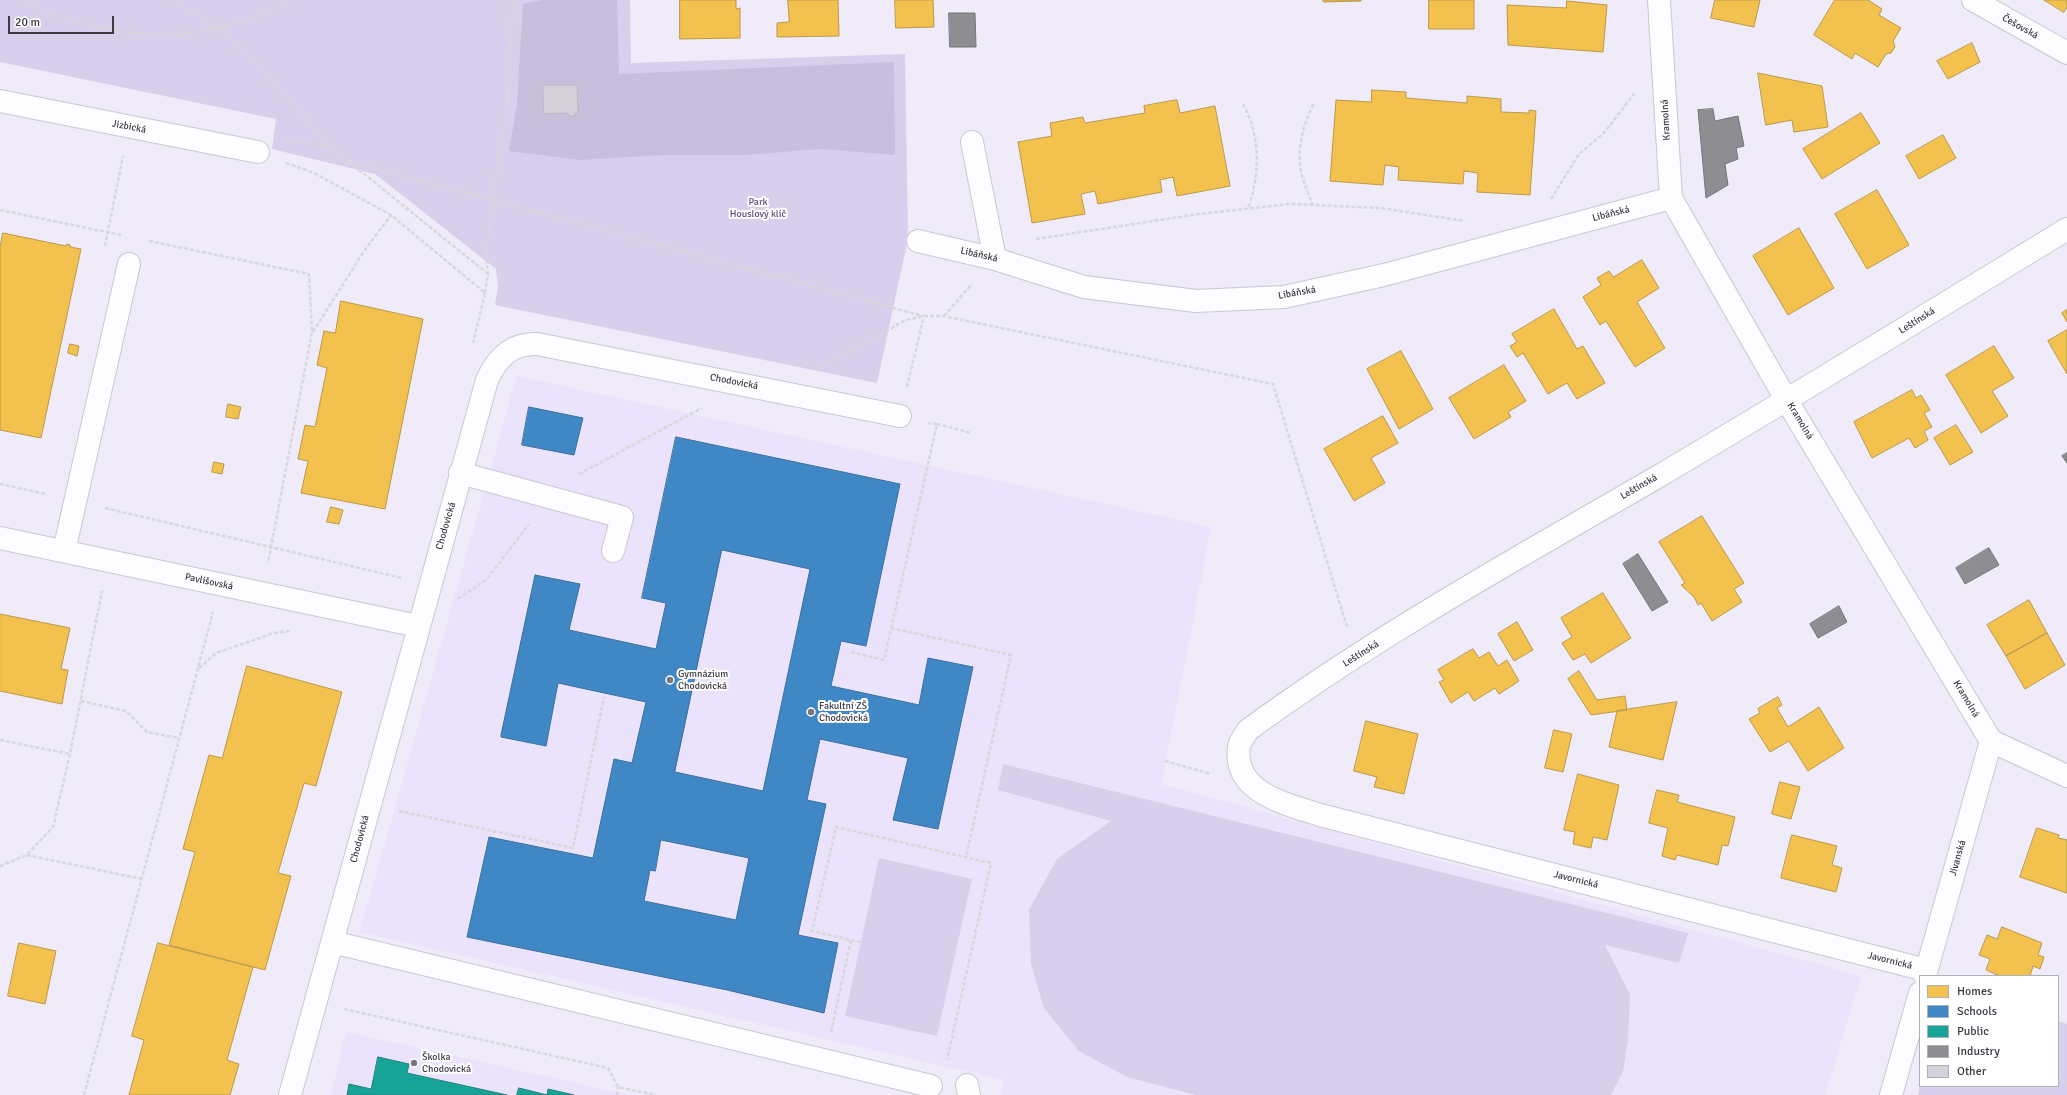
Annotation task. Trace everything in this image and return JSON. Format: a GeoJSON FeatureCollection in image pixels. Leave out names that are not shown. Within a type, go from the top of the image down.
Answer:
{"type":"FeatureCollection","features":[{"type":"Feature","properties":{"kind":"street","name":"Kramolná"},"geometry":{"type":"LineString","coordinates":[[1659,0],[1671,198],[1787,401],[1991,741]]}},
{"type":"Feature","properties":{"kind":"street","name":"Češovská"},"geometry":{"type":"LineString","coordinates":[[1973,0],[2067,53]]}},
{"type":"Feature","properties":{"kind":"street","name":"Jizbická"},"geometry":{"type":"LineString","coordinates":[[0,101],[258,152]]}},
{"type":"Feature","properties":{"kind":"street"},"geometry":{"type":"LineString","coordinates":[[972,142],[995,259]]}},
{"type":"Feature","properties":{"kind":"street","name":"Libáňská"},"geometry":{"type":"LineString","coordinates":[[918,241],[995,259],[1084,287],[1196,301],[1284,297],[1384,275],[1671,198]]}},
{"type":"Feature","properties":{"kind":"street","name":"Leštínská"},"geometry":{"type":"LineString","coordinates":[[1251,786],[1241,766],[1239,746],[1248,730],[1356,657],[1506,565],[1787,401],[2067,229]]}},
{"type":"Feature","properties":{"kind":"street"},"geometry":{"type":"LineString","coordinates":[[64,551],[129,264]]}},
{"type":"Feature","properties":{"kind":"street","name":"Chodovická"},"geometry":{"type":"LineString","coordinates":[[290,1095],[486,380],[507,351],[528,343],[747,384],[900,416]]}},
{"type":"Feature","properties":{"kind":"street"},"geometry":{"type":"LineString","coordinates":[[460,473],[622,517],[613,552]]}},
{"type":"Feature","properties":{"kind":"street","name":"Pavlišovská"},"geometry":{"type":"LineString","coordinates":[[0,538],[418,626]]}},
{"type":"Feature","properties":{"kind":"street"},"geometry":{"type":"LineString","coordinates":[[1991,741],[2067,776]]}},
{"type":"Feature","properties":{"kind":"street","name":"Jívanská"},"geometry":{"type":"LineString","coordinates":[[1926,973],[1991,741]]}},
{"type":"Feature","properties":{"kind":"street","name":"Javornická"},"geometry":{"type":"LineString","coordinates":[[1251,786],[1275,800],[1320,815],[1926,973]]}},
{"type":"Feature","properties":{"kind":"street"},"geometry":{"type":"LineString","coordinates":[[332,942],[931,1086]]}},
{"type":"Feature","properties":{"kind":"street"},"geometry":{"type":"LineString","coordinates":[[1891,1095],[1919,997]]}},
{"type":"Feature","properties":{"kind":"path"},"geometry":{"type":"LineString","coordinates":[[26,0],[46,11],[87,25],[131,33],[178,35],[219,28],[257,17],[293,0]]}},
{"type":"Feature","properties":{"kind":"path"},"geometry":{"type":"LineString","coordinates":[[175,0],[192,13],[219,28],[254,60],[331,147],[348,162],[488,274]]}},
{"type":"Feature","properties":{"kind":"path"},"geometry":{"type":"LineString","coordinates":[[473,346],[488,274],[486,256],[508,103],[513,0]]}},
{"type":"Feature","properties":{"kind":"path"},"geometry":{"type":"LineString","coordinates":[[1542,232],[1549,202],[1579,154],[1604,133],[1636,90]]}},
{"type":"Feature","properties":{"kind":"path"},"geometry":{"type":"LineString","coordinates":[[1313,206],[1305,186],[1300,163],[1304,124],[1314,103]]}},
{"type":"Feature","properties":{"kind":"path"},"geometry":{"type":"LineString","coordinates":[[1243,104],[1252,122],[1257,161],[1256,186],[1248,209]]}},
{"type":"Feature","properties":{"kind":"path"},"geometry":{"type":"LineString","coordinates":[[277,138],[331,147]]}},
{"type":"Feature","properties":{"kind":"path"},"geometry":{"type":"LineString","coordinates":[[348,162],[493,199],[924,316]]}},
{"type":"Feature","properties":{"kind":"path"},"geometry":{"type":"LineString","coordinates":[[314,173],[391,215],[485,293]]}},
{"type":"Feature","properties":{"kind":"path"},"geometry":{"type":"LineString","coordinates":[[943,316],[995,259],[1036,239],[1199,214],[1290,204],[1381,208],[1473,222]]}},
{"type":"Feature","properties":{"kind":"path"},"geometry":{"type":"LineString","coordinates":[[0,210],[123,235]]}},
{"type":"Feature","properties":{"kind":"path"},"geometry":{"type":"LineString","coordinates":[[312,332],[364,251],[391,215]]}},
{"type":"Feature","properties":{"kind":"path"},"geometry":{"type":"LineString","coordinates":[[146,240],[309,274],[312,332],[263,594]]}},
{"type":"Feature","properties":{"kind":"path"},"geometry":{"type":"LineString","coordinates":[[924,316],[900,416],[971,433]]}},
{"type":"Feature","properties":{"kind":"path"},"geometry":{"type":"LineString","coordinates":[[814,370],[906,320],[924,316],[943,316],[1273,384],[1356,657]]}},
{"type":"Feature","properties":{"kind":"path"},"geometry":{"type":"LineString","coordinates":[[456,600],[487,579],[548,498],[584,470],[706,406]]}},
{"type":"Feature","properties":{"kind":"path"},"geometry":{"type":"LineString","coordinates":[[851,652],[884,660],[937,424]]}},
{"type":"Feature","properties":{"kind":"path"},"geometry":{"type":"LineString","coordinates":[[76,500],[409,580]]}},
{"type":"Feature","properties":{"kind":"path"},"geometry":{"type":"LineString","coordinates":[[0,866],[27,855],[53,827],[81,701],[108,561]]}},
{"type":"Feature","properties":{"kind":"path"},"geometry":{"type":"LineString","coordinates":[[84,1095],[220,585]]}},
{"type":"Feature","properties":{"kind":"path"},"geometry":{"type":"LineString","coordinates":[[891,628],[1011,655],[966,857]]}},
{"type":"Feature","properties":{"kind":"path"},"geometry":{"type":"LineString","coordinates":[[198,669],[216,652],[274,633],[298,630]]}},
{"type":"Feature","properties":{"kind":"path"},"geometry":{"type":"LineString","coordinates":[[369,805],[573,848],[604,697]]}},
{"type":"Feature","properties":{"kind":"path"},"geometry":{"type":"LineString","coordinates":[[81,701],[126,711],[147,732],[179,738]]}},
{"type":"Feature","properties":{"kind":"path"},"geometry":{"type":"LineString","coordinates":[[0,740],[70,754]]}},
{"type":"Feature","properties":{"kind":"path"},"geometry":{"type":"LineString","coordinates":[[1165,761],[1251,786]]}},
{"type":"Feature","properties":{"kind":"path"},"geometry":{"type":"LineString","coordinates":[[861,942],[812,931],[836,827],[992,863],[942,1079],[968,1090]]}},
{"type":"Feature","properties":{"kind":"path"},"geometry":{"type":"LineString","coordinates":[[27,855],[142,879]]}},
{"type":"Feature","properties":{"kind":"path"},"geometry":{"type":"LineString","coordinates":[[824,1060],[851,940]]}},
{"type":"Feature","properties":{"kind":"path"},"geometry":{"type":"LineString","coordinates":[[316,1002],[608,1068],[618,1087],[617,1095]]}},
{"type":"Feature","properties":{"kind":"path"},"geometry":{"type":"LineString","coordinates":[[2059,1077],[2067,1084]]}},
{"type":"Feature","properties":{"kind":"path"},"geometry":{"type":"LineString","coordinates":[[618,1087],[656,1095]]}},
{"type":"Feature","properties":{"kind":"shaded area"},"geometry":{"type":"Polygon","coordinates":[[[542,0],[617,0],[619,74],[894,62],[895,155],[821,149],[746,155],[661,155],[580,160],[509,151],[517,105],[523,4],[542,0]]]}},
{"type":"Feature","properties":{"kind":"shaded area"},"geometry":{"type":"Polygon","coordinates":[[[517,376],[1211,527],[1161,784],[1861,976],[1825,1095],[1001,1095],[1004,1080],[360,932],[517,376]]]}},
{"type":"Feature","properties":{"kind":"shaded area","name":"Školka Chodovická"},"geometry":{"type":"Polygon","coordinates":[[[346,1032],[630,1095],[331,1095],[346,1032]]]}},
{"type":"Feature","properties":{"kind":"green space","name":"Park Houslový klíč"},"geometry":{"type":"Polygon","coordinates":[[[0,0],[630,0],[631,63],[905,54],[908,239],[877,383],[495,305],[498,287],[496,269],[375,174],[272,149],[276,119],[0,62],[0,0]]]}},
{"type":"Feature","properties":{"kind":"green space"},"geometry":{"type":"Polygon","coordinates":[[[1003,764],[1688,933],[1679,963],[1605,945],[1630,995],[1628,1040],[1623,1071],[1611,1095],[1196,1095],[1127,1077],[1079,1051],[1044,1008],[1031,964],[1029,910],[1057,859],[1111,821],[998,790],[1003,764]]]}},
{"type":"Feature","properties":{"kind":"green space"},"geometry":{"type":"Polygon","coordinates":[[[879,858],[972,879],[937,1036],[845,1016],[879,858]]]}},
{"type":"Feature","properties":{"kind":"green space"},"geometry":{"type":"Polygon","coordinates":[[[2059,1021],[2067,1024],[2067,1095],[1918,1095],[1920,1087],[2059,1087],[2059,1021]]]}},
{"type":"Feature","properties":{"kind":"building: Homes"},"geometry":{"type":"Polygon","coordinates":[[[680,0],[736,0],[736,9],[740,8],[740,38],[680,39],[680,0]]]}},
{"type":"Feature","properties":{"kind":"building: Homes"},"geometry":{"type":"Polygon","coordinates":[[[788,0],[838,0],[839,36],[777,37],[777,23],[789,22],[788,0]]]}},
{"type":"Feature","properties":{"kind":"building: Homes"},"geometry":{"type":"Polygon","coordinates":[[[895,0],[933,0],[934,27],[896,28],[895,0]]]}},
{"type":"Feature","properties":{"kind":"building: Homes"},"geometry":{"type":"Polygon","coordinates":[[[1323,0],[1361,0],[1361,1],[1324,2],[1323,0]]]}},
{"type":"Feature","properties":{"kind":"building: Homes"},"geometry":{"type":"Polygon","coordinates":[[[1429,0],[1474,0],[1474,29],[1429,29],[1429,0]]]}},
{"type":"Feature","properties":{"kind":"building: Homes"},"geometry":{"type":"Polygon","coordinates":[[[1715,0],[1760,0],[1754,27],[1711,18],[1715,0]]]}},
{"type":"Feature","properties":{"kind":"building: Homes"},"geometry":{"type":"Polygon","coordinates":[[[1835,0],[1868,0],[1882,9],[1879,15],[1901,28],[1893,41],[1895,47],[1891,53],[1886,54],[1878,67],[1855,53],[1852,59],[1814,35],[1835,0]]]}},
{"type":"Feature","properties":{"kind":"building: Homes"},"geometry":{"type":"Polygon","coordinates":[[[2044,0],[2067,0],[2067,7],[2064,12],[2044,0]]]}},
{"type":"Feature","properties":{"kind":"building: Homes"},"geometry":{"type":"Polygon","coordinates":[[[1567,1],[1607,5],[1603,52],[1508,45],[1507,5],[1566,8],[1567,1]]]}},
{"type":"Feature","properties":{"kind":"building: Homes"},"geometry":{"type":"Polygon","coordinates":[[[1972,43],[1980,62],[1948,79],[1937,61],[1972,43]]]}},
{"type":"Feature","properties":{"kind":"building: Homes"},"geometry":{"type":"Polygon","coordinates":[[[1758,73],[1822,86],[1828,127],[1794,132],[1792,120],[1766,125],[1758,73]]]}},
{"type":"Feature","properties":{"kind":"building: Homes"},"geometry":{"type":"Polygon","coordinates":[[[1372,90],[1406,92],[1406,98],[1467,103],[1467,96],[1501,99],[1501,112],[1529,113],[1529,110],[1536,111],[1530,195],[1477,192],[1478,173],[1464,171],[1463,184],[1398,180],[1399,167],[1385,165],[1383,185],[1330,181],[1336,100],[1371,102],[1372,90]]]}},
{"type":"Feature","properties":{"kind":"building: Homes"},"geometry":{"type":"Polygon","coordinates":[[[1177,100],[1180,113],[1215,106],[1230,186],[1177,196],[1173,177],[1160,180],[1162,192],[1098,204],[1095,191],[1081,194],[1085,214],[1032,223],[1018,142],[1052,136],[1050,123],[1083,117],[1085,123],[1145,113],[1144,106],[1177,100]]]}},
{"type":"Feature","properties":{"kind":"building: Homes"},"geometry":{"type":"Polygon","coordinates":[[[1861,113],[1880,143],[1822,179],[1803,149],[1861,113]]]}},
{"type":"Feature","properties":{"kind":"building: Homes"},"geometry":{"type":"Polygon","coordinates":[[[1943,135],[1956,158],[1919,179],[1906,156],[1943,135]]]}},
{"type":"Feature","properties":{"kind":"building: Homes"},"geometry":{"type":"Polygon","coordinates":[[[1877,190],[1909,245],[1867,269],[1835,214],[1877,190]]]}},
{"type":"Feature","properties":{"kind":"building: Homes"},"geometry":{"type":"Polygon","coordinates":[[[1799,228],[1834,288],[1788,315],[1753,256],[1799,228]]]}},
{"type":"Feature","properties":{"kind":"building: Homes"},"geometry":{"type":"Polygon","coordinates":[[[3,233],[66,246],[67,244],[70,245],[70,247],[81,249],[41,438],[0,430],[0,248],[3,233]]]}},
{"type":"Feature","properties":{"kind":"building: Homes"},"geometry":{"type":"Polygon","coordinates":[[[1642,260],[1659,288],[1637,302],[1665,348],[1635,367],[1606,321],[1600,325],[1583,297],[1601,285],[1597,278],[1609,271],[1613,277],[1642,260]]]}},
{"type":"Feature","properties":{"kind":"building: Homes"},"geometry":{"type":"Polygon","coordinates":[[[341,301],[423,319],[385,509],[301,493],[308,461],[298,459],[305,425],[315,427],[327,368],[317,365],[324,331],[335,333],[341,301]]]}},
{"type":"Feature","properties":{"kind":"building: Homes"},"geometry":{"type":"Polygon","coordinates":[[[1554,309],[1577,349],[1583,346],[1605,383],[1577,399],[1567,383],[1548,394],[1523,353],[1517,357],[1510,346],[1517,342],[1512,334],[1554,309]]]}},
{"type":"Feature","properties":{"kind":"building: Homes"},"geometry":{"type":"Polygon","coordinates":[[[2067,310],[2067,322],[2062,313],[2067,310]]]}},
{"type":"Feature","properties":{"kind":"building: Homes"},"geometry":{"type":"Polygon","coordinates":[[[2067,330],[2067,374],[2048,341],[2067,330]]]}},
{"type":"Feature","properties":{"kind":"building: Homes"},"geometry":{"type":"Polygon","coordinates":[[[70,344],[79,346],[77,356],[68,353],[70,344]]]}},
{"type":"Feature","properties":{"kind":"building: Homes"},"geometry":{"type":"Polygon","coordinates":[[[1994,346],[2014,378],[1992,391],[2008,416],[1981,433],[1946,375],[1994,346]]]}},
{"type":"Feature","properties":{"kind":"building: Homes"},"geometry":{"type":"Polygon","coordinates":[[[1401,351],[1433,409],[1399,429],[1367,369],[1401,351]]]}},
{"type":"Feature","properties":{"kind":"building: Homes"},"geometry":{"type":"Polygon","coordinates":[[[1504,365],[1526,401],[1508,412],[1511,417],[1474,439],[1449,398],[1504,365]]]}},
{"type":"Feature","properties":{"kind":"building: Homes"},"geometry":{"type":"Polygon","coordinates":[[[1912,390],[1916,398],[1921,395],[1930,410],[1924,413],[1932,427],[1924,431],[1928,440],[1915,448],[1909,438],[1872,458],[1854,422],[1912,390]]]}},
{"type":"Feature","properties":{"kind":"building: Homes"},"geometry":{"type":"Polygon","coordinates":[[[228,404],[241,407],[238,419],[226,417],[228,404]]]}},
{"type":"Feature","properties":{"kind":"building: Homes"},"geometry":{"type":"Polygon","coordinates":[[[1383,416],[1398,443],[1371,458],[1385,483],[1354,501],[1324,449],[1383,416]]]}},
{"type":"Feature","properties":{"kind":"building: Homes"},"geometry":{"type":"Polygon","coordinates":[[[1956,425],[1973,452],[1950,465],[1934,438],[1956,425]]]}},
{"type":"Feature","properties":{"kind":"building: Homes"},"geometry":{"type":"Polygon","coordinates":[[[214,462],[224,464],[222,474],[212,472],[214,462]]]}},
{"type":"Feature","properties":{"kind":"building: Homes"},"geometry":{"type":"Polygon","coordinates":[[[331,507],[343,510],[339,524],[327,522],[331,507]]]}},
{"type":"Feature","properties":{"kind":"building: Homes"},"geometry":{"type":"Polygon","coordinates":[[[1702,516],[1744,583],[1734,589],[1742,602],[1712,621],[1701,603],[1698,605],[1694,597],[1681,585],[1685,583],[1659,542],[1702,516]]]}},
{"type":"Feature","properties":{"kind":"building: Homes"},"geometry":{"type":"Polygon","coordinates":[[[1603,593],[1631,638],[1591,663],[1585,654],[1573,660],[1562,643],[1572,637],[1561,618],[1603,593]]]}},
{"type":"Feature","properties":{"kind":"building: Homes"},"geometry":{"type":"Polygon","coordinates":[[[2029,600],[2047,633],[2006,656],[1987,625],[2029,600]]]}},
{"type":"Feature","properties":{"kind":"building: Homes"},"geometry":{"type":"Polygon","coordinates":[[[0,614],[70,628],[61,669],[68,670],[62,704],[0,691],[0,614]]]}},
{"type":"Feature","properties":{"kind":"building: Homes"},"geometry":{"type":"Polygon","coordinates":[[[1517,622],[1533,650],[1514,661],[1498,634],[1517,622]]]}},
{"type":"Feature","properties":{"kind":"building: Homes"},"geometry":{"type":"Polygon","coordinates":[[[2047,633],[2065,665],[2025,689],[2006,656],[2047,633]]]}},
{"type":"Feature","properties":{"kind":"building: Homes"},"geometry":{"type":"Polygon","coordinates":[[[1473,649],[1479,658],[1489,652],[1498,666],[1507,660],[1519,681],[1499,694],[1495,688],[1474,701],[1468,692],[1451,703],[1439,682],[1444,680],[1438,670],[1473,649]]]}},
{"type":"Feature","properties":{"kind":"building: Homes"},"geometry":{"type":"Polygon","coordinates":[[[247,666],[342,692],[316,786],[304,783],[278,873],[291,876],[265,970],[169,945],[195,852],[183,849],[209,755],[222,758],[247,666]]]}},
{"type":"Feature","properties":{"kind":"building: Homes"},"geometry":{"type":"Polygon","coordinates":[[[1579,671],[1597,700],[1625,696],[1627,710],[1591,715],[1568,679],[1579,671]]]}},
{"type":"Feature","properties":{"kind":"building: Homes"},"geometry":{"type":"Polygon","coordinates":[[[1778,697],[1782,705],[1777,708],[1788,727],[1819,707],[1844,748],[1808,771],[1789,741],[1770,752],[1749,719],[1760,713],[1758,709],[1778,697]]]}},
{"type":"Feature","properties":{"kind":"building: Homes"},"geometry":{"type":"Polygon","coordinates":[[[1677,702],[1663,760],[1609,747],[1617,711],[1677,702]]]}},
{"type":"Feature","properties":{"kind":"building: Homes"},"geometry":{"type":"Polygon","coordinates":[[[1366,721],[1418,734],[1404,794],[1374,787],[1377,777],[1354,771],[1366,721]]]}},
{"type":"Feature","properties":{"kind":"building: Homes"},"geometry":{"type":"Polygon","coordinates":[[[1554,730],[1572,734],[1563,772],[1545,768],[1554,730]]]}},
{"type":"Feature","properties":{"kind":"building: Homes"},"geometry":{"type":"Polygon","coordinates":[[[1578,774],[1619,785],[1607,840],[1593,837],[1591,848],[1573,844],[1575,832],[1564,830],[1578,774]]]}},
{"type":"Feature","properties":{"kind":"building: Homes"},"geometry":{"type":"Polygon","coordinates":[[[1780,782],[1800,787],[1791,819],[1772,814],[1780,782]]]}},
{"type":"Feature","properties":{"kind":"building: Homes"},"geometry":{"type":"Polygon","coordinates":[[[1657,790],[1679,795],[1677,802],[1735,817],[1728,846],[1722,845],[1718,865],[1677,855],[1675,860],[1662,856],[1668,828],[1649,823],[1657,790]]]}},
{"type":"Feature","properties":{"kind":"building: Homes"},"geometry":{"type":"Polygon","coordinates":[[[2037,828],[2059,835],[2058,838],[2067,840],[2067,893],[2020,877],[2037,828]]]}},
{"type":"Feature","properties":{"kind":"building: Homes"},"geometry":{"type":"Polygon","coordinates":[[[1792,835],[1837,846],[1832,865],[1842,868],[1836,892],[1781,878],[1792,835]]]}},
{"type":"Feature","properties":{"kind":"building: Homes"},"geometry":{"type":"Polygon","coordinates":[[[2002,927],[2042,943],[2038,955],[2044,957],[2040,969],[2033,966],[2030,975],[1998,975],[1986,970],[1990,959],[1979,955],[1987,935],[1997,939],[2002,927]]]}},
{"type":"Feature","properties":{"kind":"building: Homes"},"geometry":{"type":"Polygon","coordinates":[[[19,943],[56,951],[45,1004],[8,996],[19,943]]]}},
{"type":"Feature","properties":{"kind":"building: Homes"},"geometry":{"type":"Polygon","coordinates":[[[158,943],[253,967],[227,1060],[239,1064],[230,1095],[129,1095],[144,1040],[132,1036],[158,943]]]}},
{"type":"Feature","properties":{"kind":"building: Schools"},"geometry":{"type":"Polygon","coordinates":[[[529,407],[583,418],[574,455],[522,445],[529,407]]]}},
{"type":"Feature","properties":{"kind":"building: Schools"},"geometry":{"type":"Polygon","coordinates":[[[676,437],[900,484],[866,646],[841,641],[831,686],[919,705],[928,658],[973,667],[938,829],[893,820],[908,758],[820,739],[807,800],[826,804],[798,935],[838,943],[824,1013],[727,990],[467,937],[489,837],[593,858],[614,759],[632,763],[646,702],[558,683],[546,746],[501,737],[535,575],[580,584],[569,630],[656,649],[666,603],[642,598],[676,437]],[[722,550],[675,772],[763,791],[810,569],[722,550]],[[661,840],[655,871],[650,870],[644,901],[736,920],[749,858],[661,840]]]}},
{"type":"Feature","properties":{"kind":"building: Public"},"geometry":{"type":"Polygon","coordinates":[[[378,1057],[409,1064],[407,1073],[507,1095],[347,1095],[349,1084],[371,1089],[378,1057]]]}},
{"type":"Feature","properties":{"kind":"building: Public"},"geometry":{"type":"Polygon","coordinates":[[[519,1088],[547,1095],[517,1095],[519,1088]]]}},
{"type":"Feature","properties":{"kind":"building: Public"},"geometry":{"type":"Polygon","coordinates":[[[548,1089],[574,1095],[547,1095],[548,1089]]]}},
{"type":"Feature","properties":{"kind":"building: Industry"},"geometry":{"type":"Polygon","coordinates":[[[949,13],[975,13],[976,47],[950,47],[949,13]]]}},
{"type":"Feature","properties":{"kind":"building: Industry"},"geometry":{"type":"Polygon","coordinates":[[[1713,109],[1715,121],[1738,116],[1744,146],[1736,148],[1738,159],[1725,164],[1728,185],[1706,198],[1698,110],[1713,109]]]}},
{"type":"Feature","properties":{"kind":"building: Industry"},"geometry":{"type":"Polygon","coordinates":[[[2067,453],[2067,463],[2062,456],[2067,453]]]}},
{"type":"Feature","properties":{"kind":"building: Industry"},"geometry":{"type":"Polygon","coordinates":[[[1989,548],[1999,565],[1965,584],[1956,568],[1989,548]]]}},
{"type":"Feature","properties":{"kind":"building: Industry"},"geometry":{"type":"Polygon","coordinates":[[[1638,554],[1668,602],[1652,611],[1623,564],[1638,554]]]}},
{"type":"Feature","properties":{"kind":"building: Industry"},"geometry":{"type":"Polygon","coordinates":[[[1839,606],[1847,622],[1818,638],[1810,624],[1839,606]]]}},
{"type":"Feature","properties":{"kind":"building: Other"},"geometry":{"type":"Polygon","coordinates":[[[543,85],[577,85],[578,113],[575,113],[575,116],[568,116],[568,113],[544,114],[543,85]]]}},
{"type":"Feature","properties":{"kind":"place","name":"Gymnázium Chodovická"},"geometry":{"type":"Point","coordinates":[670,680]}},
{"type":"Feature","properties":{"kind":"place","name":"Fakultní ZŠ Chodovická"},"geometry":{"type":"Point","coordinates":[811,712]}},
{"type":"Feature","properties":{"kind":"place","name":"Školka Chodovická"},"geometry":{"type":"Point","coordinates":[414,1063]}}]}
